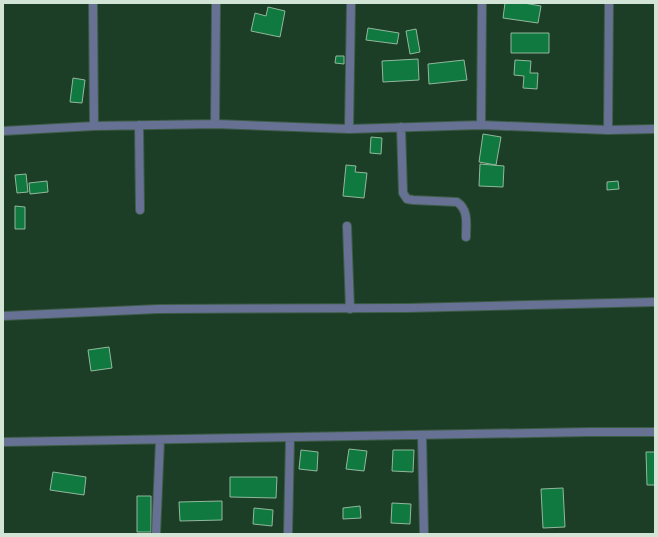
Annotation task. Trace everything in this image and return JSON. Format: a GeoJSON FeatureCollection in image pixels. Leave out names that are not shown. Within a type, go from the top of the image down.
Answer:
{"type":"FeatureCollection","features":[{"type":"Feature","properties":{"kind":"street"},"geometry":{"type":"LineString","coordinates":[[93,3],[94,126]]}},
{"type":"Feature","properties":{"kind":"street"},"geometry":{"type":"LineString","coordinates":[[215,124],[216,3]]}},
{"type":"Feature","properties":{"kind":"street"},"geometry":{"type":"LineString","coordinates":[[349,129],[351,3]]}},
{"type":"Feature","properties":{"kind":"street"},"geometry":{"type":"LineString","coordinates":[[481,125],[482,3]]}},
{"type":"Feature","properties":{"kind":"street"},"geometry":{"type":"LineString","coordinates":[[608,130],[609,3]]}},
{"type":"Feature","properties":{"kind":"street"},"geometry":{"type":"LineString","coordinates":[[3,131],[94,126],[215,124],[349,129],[481,125],[608,130],[655,129]]}},
{"type":"Feature","properties":{"kind":"street"},"geometry":{"type":"LineString","coordinates":[[139,125],[140,210]]}},
{"type":"Feature","properties":{"kind":"street"},"geometry":{"type":"LineString","coordinates":[[401,127],[403,193],[407,198],[413,200],[457,202],[462,205],[465,211],[466,237]]}},
{"type":"Feature","properties":{"kind":"street"},"geometry":{"type":"LineString","coordinates":[[347,226],[350,309]]}},
{"type":"Feature","properties":{"kind":"street"},"geometry":{"type":"LineString","coordinates":[[3,316],[158,309],[350,309],[655,302]]}},
{"type":"Feature","properties":{"kind":"street"},"geometry":{"type":"LineString","coordinates":[[3,442],[655,432]]}},
{"type":"Feature","properties":{"kind":"street"},"geometry":{"type":"LineString","coordinates":[[422,435],[424,534]]}},
{"type":"Feature","properties":{"kind":"street"},"geometry":{"type":"LineString","coordinates":[[288,534],[290,438]]}},
{"type":"Feature","properties":{"kind":"street"},"geometry":{"type":"LineString","coordinates":[[156,534],[160,440]]}},
{"type":"Feature","properties":{"kind":"building"},"geometry":{"type":"Polygon","coordinates":[[[505,3],[524,3],[541,6],[538,23],[503,18],[505,3]]]}},
{"type":"Feature","properties":{"kind":"building"},"geometry":{"type":"Polygon","coordinates":[[[268,7],[285,11],[280,37],[251,31],[255,13],[266,16],[268,7]]]}},
{"type":"Feature","properties":{"kind":"building"},"geometry":{"type":"Polygon","coordinates":[[[368,28],[399,33],[397,44],[366,40],[368,28]]]}},
{"type":"Feature","properties":{"kind":"building"},"geometry":{"type":"Polygon","coordinates":[[[416,29],[420,52],[410,54],[406,31],[416,29]]]}},
{"type":"Feature","properties":{"kind":"building"},"geometry":{"type":"Polygon","coordinates":[[[511,33],[549,33],[549,53],[511,53],[511,33]]]}},
{"type":"Feature","properties":{"kind":"building"},"geometry":{"type":"Polygon","coordinates":[[[336,56],[344,56],[344,64],[335,63],[336,56]]]}},
{"type":"Feature","properties":{"kind":"building"},"geometry":{"type":"Polygon","coordinates":[[[418,59],[419,80],[383,82],[382,61],[418,59]]]}},
{"type":"Feature","properties":{"kind":"building"},"geometry":{"type":"Polygon","coordinates":[[[464,60],[467,80],[429,84],[428,64],[464,60]]]}},
{"type":"Feature","properties":{"kind":"building"},"geometry":{"type":"Polygon","coordinates":[[[515,60],[531,61],[530,73],[538,73],[537,89],[523,88],[524,76],[514,75],[515,60]]]}},
{"type":"Feature","properties":{"kind":"building"},"geometry":{"type":"Polygon","coordinates":[[[73,78],[85,80],[82,103],[70,102],[73,78]]]}},
{"type":"Feature","properties":{"kind":"building"},"geometry":{"type":"Polygon","coordinates":[[[483,134],[501,137],[496,165],[479,162],[483,134]]]}},
{"type":"Feature","properties":{"kind":"building"},"geometry":{"type":"Polygon","coordinates":[[[371,137],[382,138],[381,154],[370,153],[371,137]]]}},
{"type":"Feature","properties":{"kind":"building"},"geometry":{"type":"Polygon","coordinates":[[[480,164],[504,166],[503,187],[479,186],[480,164]]]}},
{"type":"Feature","properties":{"kind":"building"},"geometry":{"type":"Polygon","coordinates":[[[346,165],[356,166],[355,172],[367,173],[364,198],[343,196],[346,165]]]}},
{"type":"Feature","properties":{"kind":"building"},"geometry":{"type":"Polygon","coordinates":[[[26,174],[28,192],[17,193],[15,175],[26,174]]]}},
{"type":"Feature","properties":{"kind":"building"},"geometry":{"type":"Polygon","coordinates":[[[47,181],[48,192],[30,194],[29,183],[47,181]]]}},
{"type":"Feature","properties":{"kind":"building"},"geometry":{"type":"Polygon","coordinates":[[[618,181],[619,189],[607,190],[607,182],[618,181]]]}},
{"type":"Feature","properties":{"kind":"building"},"geometry":{"type":"Polygon","coordinates":[[[15,206],[25,207],[25,229],[15,229],[15,206]]]}},
{"type":"Feature","properties":{"kind":"building"},"geometry":{"type":"Polygon","coordinates":[[[109,347],[112,368],[91,371],[88,350],[109,347]]]}},
{"type":"Feature","properties":{"kind":"building"},"geometry":{"type":"Polygon","coordinates":[[[349,449],[367,451],[364,471],[346,469],[349,449]]]}},
{"type":"Feature","properties":{"kind":"building"},"geometry":{"type":"Polygon","coordinates":[[[301,450],[318,452],[317,471],[299,469],[301,450]]]}},
{"type":"Feature","properties":{"kind":"building"},"geometry":{"type":"Polygon","coordinates":[[[393,450],[414,450],[413,472],[392,471],[393,450]]]}},
{"type":"Feature","properties":{"kind":"building"},"geometry":{"type":"Polygon","coordinates":[[[646,452],[655,452],[655,485],[647,485],[646,452]]]}},
{"type":"Feature","properties":{"kind":"building"},"geometry":{"type":"Polygon","coordinates":[[[53,472],[86,477],[84,495],[50,490],[53,472]]]}},
{"type":"Feature","properties":{"kind":"building"},"geometry":{"type":"Polygon","coordinates":[[[230,477],[277,477],[276,498],[230,497],[230,477]]]}},
{"type":"Feature","properties":{"kind":"building"},"geometry":{"type":"Polygon","coordinates":[[[563,488],[565,527],[543,528],[541,489],[563,488]]]}},
{"type":"Feature","properties":{"kind":"building"},"geometry":{"type":"Polygon","coordinates":[[[137,496],[151,496],[151,532],[137,532],[137,496]]]}},
{"type":"Feature","properties":{"kind":"building"},"geometry":{"type":"Polygon","coordinates":[[[222,501],[222,520],[180,521],[179,502],[222,501]]]}},
{"type":"Feature","properties":{"kind":"building"},"geometry":{"type":"Polygon","coordinates":[[[392,503],[411,504],[410,524],[391,523],[392,503]]]}},
{"type":"Feature","properties":{"kind":"building"},"geometry":{"type":"Polygon","coordinates":[[[360,506],[361,518],[343,519],[343,508],[360,506]]]}},
{"type":"Feature","properties":{"kind":"building"},"geometry":{"type":"Polygon","coordinates":[[[254,508],[273,510],[272,526],[253,524],[254,508]]]}}]}
